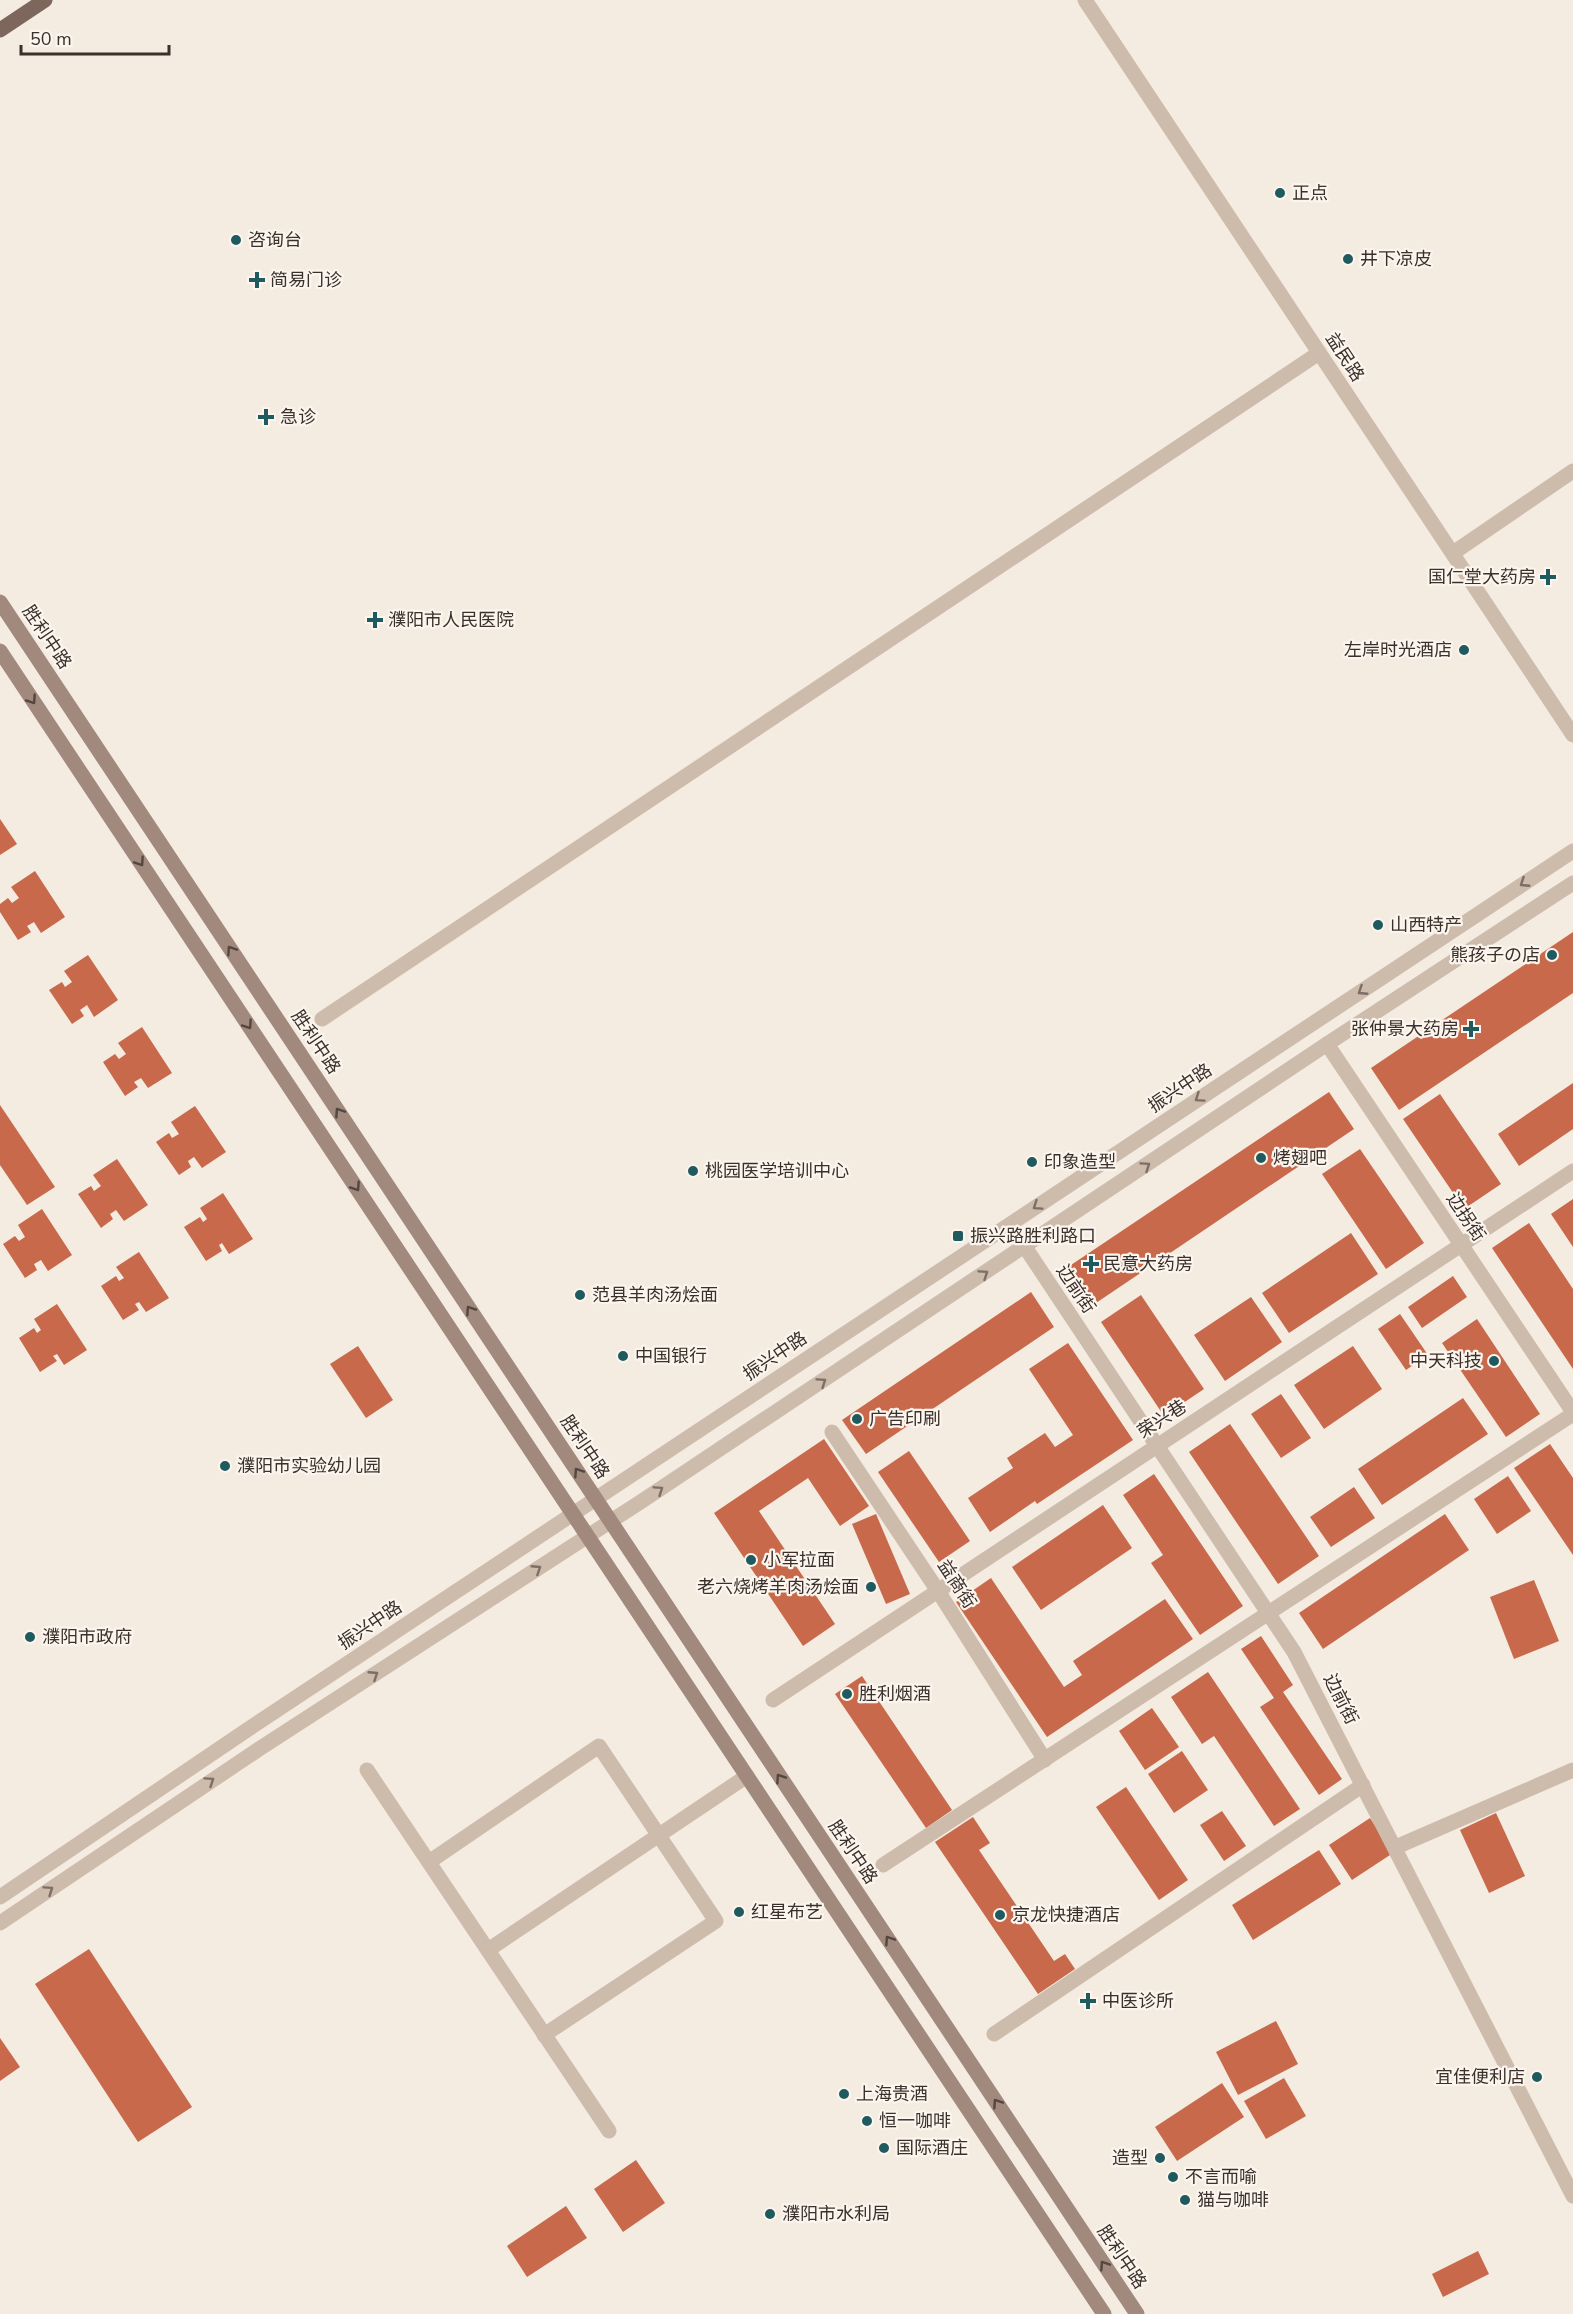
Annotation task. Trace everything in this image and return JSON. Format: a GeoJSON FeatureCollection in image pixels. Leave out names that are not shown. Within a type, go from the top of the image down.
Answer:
{"type":"FeatureCollection","features":[{"type":"Feature","properties":{"kind":"main road"},"geometry":{"type":"LineString","coordinates":[[0,30],[45,0]]}},
{"type":"Feature","properties":{"kind":"main road","name":"胜利中路"},"geometry":{"type":"LineString","coordinates":[[0,602],[1137,2314]]}},
{"type":"Feature","properties":{"kind":"main road"},"geometry":{"type":"LineString","coordinates":[[0,651],[1104,2314]]}},
{"type":"Feature","properties":{"kind":"street","name":"益民路"},"geometry":{"type":"LineString","coordinates":[[1085,0],[1573,735]]}},
{"type":"Feature","properties":{"kind":"street"},"geometry":{"type":"LineString","coordinates":[[322,1019],[1319,353]]}},
{"type":"Feature","properties":{"kind":"street"},"geometry":{"type":"LineString","coordinates":[[1453,554],[1573,471]]}},
{"type":"Feature","properties":{"kind":"street","name":"振兴中路"},"geometry":{"type":"LineString","coordinates":[[0,1897],[1573,851]]}},
{"type":"Feature","properties":{"kind":"street"},"geometry":{"type":"LineString","coordinates":[[0,1923],[259,1749],[610,1522],[1327,1044],[1573,883]]}},
{"type":"Feature","properties":{"kind":"street","name":"边拐街"},"geometry":{"type":"LineString","coordinates":[[1327,1044],[1573,1413]]}},
{"type":"Feature","properties":{"kind":"street","name":"荣兴巷"},"geometry":{"type":"LineString","coordinates":[[773,1700],[1573,1171]]}},
{"type":"Feature","properties":{"kind":"street","name":"边前街"},"geometry":{"type":"LineString","coordinates":[[1024,1248],[1294,1652],[1573,2196]]}},
{"type":"Feature","properties":{"kind":"street"},"geometry":{"type":"LineString","coordinates":[[883,1865],[1573,1413]]}},
{"type":"Feature","properties":{"kind":"street","name":"益商街"},"geometry":{"type":"LineString","coordinates":[[832,1432],[938,1591],[1045,1760]]}},
{"type":"Feature","properties":{"kind":"street"},"geometry":{"type":"LineString","coordinates":[[429,1862],[599,1746],[716,1921],[544,2035]]}},
{"type":"Feature","properties":{"kind":"street"},"geometry":{"type":"LineString","coordinates":[[367,1770],[609,2131]]}},
{"type":"Feature","properties":{"kind":"street"},"geometry":{"type":"LineString","coordinates":[[1396,1847],[1573,1770]]}},
{"type":"Feature","properties":{"kind":"street"},"geometry":{"type":"LineString","coordinates":[[488,1950],[747,1776]]}},
{"type":"Feature","properties":{"kind":"street"},"geometry":{"type":"LineString","coordinates":[[994,2034],[1364,1785]]}},
{"type":"Feature","properties":{"kind":"building"},"geometry":{"type":"Polygon","coordinates":[[[0,819],[17,844],[0,855],[0,819]]]}},
{"type":"Feature","properties":{"kind":"building"},"geometry":{"type":"Polygon","coordinates":[[[35,871],[65,917],[41,933],[34,922],[27,926],[31,932],[18,940],[0,912],[0,904],[8,898],[12,903],[19,898],[11,887],[35,871]]]}},
{"type":"Feature","properties":{"kind":"building"},"geometry":{"type":"Polygon","coordinates":[[[1573,932],[1573,993],[1399,1110],[1371,1068],[1573,932]]]}},
{"type":"Feature","properties":{"kind":"building"},"geometry":{"type":"Polygon","coordinates":[[[88,955],[118,1000],[94,1017],[87,1005],[80,1010],[84,1016],[72,1024],[49,990],[62,982],[65,987],[72,982],[64,971],[88,955]]]}},
{"type":"Feature","properties":{"kind":"building"},"geometry":{"type":"Polygon","coordinates":[[[142,1027],[172,1073],[148,1088],[141,1078],[134,1082],[138,1087],[125,1096],[103,1062],[115,1054],[119,1059],[126,1054],[118,1043],[142,1027]]]}},
{"type":"Feature","properties":{"kind":"building"},"geometry":{"type":"Polygon","coordinates":[[[1573,1083],[1573,1129],[1519,1166],[1498,1134],[1573,1083]]]}},
{"type":"Feature","properties":{"kind":"building"},"geometry":{"type":"Polygon","coordinates":[[[1329,1092],[1354,1129],[1093,1305],[1068,1267],[1329,1092]]]}},
{"type":"Feature","properties":{"kind":"building"},"geometry":{"type":"Polygon","coordinates":[[[1440,1094],[1501,1184],[1464,1209],[1403,1119],[1440,1094]]]}},
{"type":"Feature","properties":{"kind":"building"},"geometry":{"type":"Polygon","coordinates":[[[0,1105],[55,1187],[27,1205],[0,1165],[0,1105]]]}},
{"type":"Feature","properties":{"kind":"building"},"geometry":{"type":"Polygon","coordinates":[[[195,1106],[226,1152],[202,1168],[194,1157],[188,1161],[191,1167],[179,1175],[156,1142],[169,1133],[172,1138],[179,1134],[171,1122],[195,1106]]]}},
{"type":"Feature","properties":{"kind":"building"},"geometry":{"type":"Polygon","coordinates":[[[1360,1149],[1424,1243],[1386,1269],[1322,1174],[1360,1149]]]}},
{"type":"Feature","properties":{"kind":"building"},"geometry":{"type":"Polygon","coordinates":[[[117,1159],[148,1205],[124,1221],[116,1210],[110,1214],[113,1219],[101,1228],[78,1194],[91,1186],[94,1191],[101,1186],[93,1175],[117,1159]]]}},
{"type":"Feature","properties":{"kind":"building"},"geometry":{"type":"Polygon","coordinates":[[[223,1193],[253,1239],[229,1254],[222,1243],[219,1245],[222,1251],[206,1261],[184,1227],[200,1217],[203,1222],[207,1219],[200,1208],[223,1193]]]}},
{"type":"Feature","properties":{"kind":"building"},"geometry":{"type":"Polygon","coordinates":[[[1573,1199],[1573,1247],[1551,1214],[1573,1199]]]}},
{"type":"Feature","properties":{"kind":"building"},"geometry":{"type":"Polygon","coordinates":[[[42,1209],[72,1255],[48,1271],[41,1260],[34,1264],[37,1270],[25,1278],[3,1244],[15,1236],[19,1241],[25,1237],[18,1225],[42,1209]]]}},
{"type":"Feature","properties":{"kind":"building"},"geometry":{"type":"Polygon","coordinates":[[[1529,1223],[1573,1289],[1573,1369],[1492,1248],[1529,1223]]]}},
{"type":"Feature","properties":{"kind":"building"},"geometry":{"type":"Polygon","coordinates":[[[1351,1233],[1378,1274],[1289,1333],[1262,1293],[1351,1233]]]}},
{"type":"Feature","properties":{"kind":"building"},"geometry":{"type":"Polygon","coordinates":[[[139,1252],[169,1298],[146,1312],[139,1302],[135,1304],[139,1310],[123,1320],[101,1286],[116,1276],[119,1281],[124,1278],[116,1267],[139,1252]]]}},
{"type":"Feature","properties":{"kind":"building"},"geometry":{"type":"Polygon","coordinates":[[[1453,1276],[1467,1297],[1422,1328],[1408,1307],[1453,1276]]]}},
{"type":"Feature","properties":{"kind":"building"},"geometry":{"type":"Polygon","coordinates":[[[1031,1292],[1054,1327],[866,1454],[842,1420],[1031,1292]]]}},
{"type":"Feature","properties":{"kind":"building"},"geometry":{"type":"Polygon","coordinates":[[[1141,1295],[1204,1389],[1164,1416],[1101,1322],[1141,1295]]]}},
{"type":"Feature","properties":{"kind":"building"},"geometry":{"type":"Polygon","coordinates":[[[1251,1297],[1282,1342],[1225,1381],[1194,1335],[1251,1297]]]}},
{"type":"Feature","properties":{"kind":"building"},"geometry":{"type":"Polygon","coordinates":[[[57,1304],[87,1350],[64,1365],[57,1354],[53,1356],[57,1361],[40,1372],[19,1338],[34,1328],[37,1333],[41,1330],[34,1319],[57,1304]]]}},
{"type":"Feature","properties":{"kind":"building"},"geometry":{"type":"Polygon","coordinates":[[[1400,1314],[1428,1355],[1406,1370],[1378,1329],[1400,1314]]]}},
{"type":"Feature","properties":{"kind":"building"},"geometry":{"type":"Polygon","coordinates":[[[1477,1319],[1540,1414],[1506,1437],[1442,1343],[1477,1319]]]}},
{"type":"Feature","properties":{"kind":"building"},"geometry":{"type":"Polygon","coordinates":[[[1068,1343],[1133,1440],[1037,1504],[1035,1501],[990,1532],[968,1498],[1013,1468],[1007,1458],[1045,1433],[1055,1447],[1073,1435],[1029,1369],[1068,1343]]]}},
{"type":"Feature","properties":{"kind":"building"},"geometry":{"type":"Polygon","coordinates":[[[358,1346],[393,1400],[366,1418],[330,1364],[358,1346]]]}},
{"type":"Feature","properties":{"kind":"building"},"geometry":{"type":"Polygon","coordinates":[[[1353,1346],[1382,1389],[1324,1429],[1294,1385],[1353,1346]]]}},
{"type":"Feature","properties":{"kind":"building"},"geometry":{"type":"Polygon","coordinates":[[[1281,1394],[1311,1438],[1281,1458],[1251,1414],[1281,1394]]]}},
{"type":"Feature","properties":{"kind":"building"},"geometry":{"type":"Polygon","coordinates":[[[1463,1398],[1488,1434],[1382,1505],[1358,1469],[1463,1398]]]}},
{"type":"Feature","properties":{"kind":"building"},"geometry":{"type":"Polygon","coordinates":[[[1230,1424],[1319,1556],[1278,1584],[1189,1452],[1230,1424]]]}},
{"type":"Feature","properties":{"kind":"building"},"geometry":{"type":"Polygon","coordinates":[[[824,1439],[869,1506],[840,1526],[808,1478],[759,1511],[835,1624],[803,1646],[714,1513],[824,1439]]]}},
{"type":"Feature","properties":{"kind":"building"},"geometry":{"type":"Polygon","coordinates":[[[1550,1444],[1573,1478],[1573,1555],[1514,1468],[1550,1444]]]}},
{"type":"Feature","properties":{"kind":"building"},"geometry":{"type":"Polygon","coordinates":[[[909,1451],[970,1541],[939,1562],[878,1472],[909,1451]]]}},
{"type":"Feature","properties":{"kind":"building"},"geometry":{"type":"Polygon","coordinates":[[[1154,1474],[1243,1606],[1200,1635],[1151,1563],[1163,1555],[1123,1495],[1154,1474]]]}},
{"type":"Feature","properties":{"kind":"building"},"geometry":{"type":"Polygon","coordinates":[[[1508,1476],[1531,1511],[1497,1534],[1474,1499],[1508,1476]]]}},
{"type":"Feature","properties":{"kind":"building"},"geometry":{"type":"Polygon","coordinates":[[[1354,1487],[1375,1518],[1331,1547],[1310,1517],[1354,1487]]]}},
{"type":"Feature","properties":{"kind":"building"},"geometry":{"type":"Polygon","coordinates":[[[1103,1505],[1132,1548],[1041,1610],[1012,1567],[1103,1505]]]}},
{"type":"Feature","properties":{"kind":"building"},"geometry":{"type":"Polygon","coordinates":[[[876,1514],[910,1594],[886,1604],[852,1524],[876,1514]]]}},
{"type":"Feature","properties":{"kind":"building"},"geometry":{"type":"Polygon","coordinates":[[[1445,1514],[1469,1550],[1323,1649],[1299,1613],[1445,1514]]]}},
{"type":"Feature","properties":{"kind":"building"},"geometry":{"type":"Polygon","coordinates":[[[991,1578],[1064,1687],[1082,1675],[1073,1661],[1165,1599],[1193,1639],[1047,1737],[956,1602],[991,1578]]]}},
{"type":"Feature","properties":{"kind":"building"},"geometry":{"type":"Polygon","coordinates":[[[1534,1580],[1559,1641],[1514,1659],[1490,1597],[1534,1580]]]}},
{"type":"Feature","properties":{"kind":"building"},"geometry":{"type":"Polygon","coordinates":[[[1261,1636],[1293,1685],[1283,1692],[1342,1779],[1319,1795],[1260,1707],[1274,1698],[1241,1649],[1261,1636]]]}},
{"type":"Feature","properties":{"kind":"building"},"geometry":{"type":"Polygon","coordinates":[[[1208,1672],[1300,1809],[1274,1826],[1214,1736],[1202,1744],[1171,1697],[1208,1672]]]}},
{"type":"Feature","properties":{"kind":"building"},"geometry":{"type":"Polygon","coordinates":[[[862,1676],[952,1810],[926,1828],[835,1694],[862,1676]]]}},
{"type":"Feature","properties":{"kind":"building"},"geometry":{"type":"Polygon","coordinates":[[[1152,1708],[1179,1747],[1145,1770],[1119,1731],[1152,1708]]]}},
{"type":"Feature","properties":{"kind":"building"},"geometry":{"type":"Polygon","coordinates":[[[1182,1751],[1208,1790],[1174,1813],[1148,1774],[1182,1751]]]}},
{"type":"Feature","properties":{"kind":"building"},"geometry":{"type":"Polygon","coordinates":[[[1126,1787],[1188,1880],[1159,1900],[1096,1807],[1126,1787]]]}},
{"type":"Feature","properties":{"kind":"building"},"geometry":{"type":"Polygon","coordinates":[[[1222,1811],[1246,1846],[1224,1861],[1200,1825],[1222,1811]]]}},
{"type":"Feature","properties":{"kind":"building"},"geometry":{"type":"Polygon","coordinates":[[[1496,1813],[1525,1876],[1489,1893],[1460,1830],[1496,1813]]]}},
{"type":"Feature","properties":{"kind":"building"},"geometry":{"type":"Polygon","coordinates":[[[973,1817],[990,1843],[979,1850],[1054,1961],[1065,1954],[1075,1969],[1038,1994],[935,1842],[973,1817]]]}},
{"type":"Feature","properties":{"kind":"building"},"geometry":{"type":"Polygon","coordinates":[[[1370,1818],[1393,1853],[1352,1880],[1329,1845],[1370,1818]]]}},
{"type":"Feature","properties":{"kind":"building"},"geometry":{"type":"Polygon","coordinates":[[[1319,1850],[1341,1884],[1253,1940],[1232,1905],[1319,1850]]]}},
{"type":"Feature","properties":{"kind":"building"},"geometry":{"type":"Polygon","coordinates":[[[89,1949],[192,2107],[138,2142],[35,1984],[89,1949]]]}},
{"type":"Feature","properties":{"kind":"building"},"geometry":{"type":"Polygon","coordinates":[[[1276,2021],[1298,2064],[1238,2095],[1216,2052],[1276,2021]]]}},
{"type":"Feature","properties":{"kind":"building"},"geometry":{"type":"Polygon","coordinates":[[[0,2038],[20,2067],[0,2081],[0,2038]]]}},
{"type":"Feature","properties":{"kind":"building"},"geometry":{"type":"Polygon","coordinates":[[[1284,2078],[1306,2116],[1266,2139],[1244,2101],[1284,2078]]]}},
{"type":"Feature","properties":{"kind":"building"},"geometry":{"type":"Polygon","coordinates":[[[1222,2083],[1244,2117],[1177,2161],[1155,2127],[1222,2083]]]}},
{"type":"Feature","properties":{"kind":"building"},"geometry":{"type":"Polygon","coordinates":[[[636,2160],[665,2203],[623,2232],[594,2189],[636,2160]]]}},
{"type":"Feature","properties":{"kind":"building"},"geometry":{"type":"Polygon","coordinates":[[[566,2206],[587,2238],[527,2277],[507,2246],[566,2206]]]}},
{"type":"Feature","properties":{"kind":"building"},"geometry":{"type":"Polygon","coordinates":[[[1478,2251],[1489,2274],[1443,2297],[1432,2274],[1478,2251]]]}},
{"type":"Feature","properties":{"kind":"place","name":"正点"},"geometry":{"type":"Point","coordinates":[1280,193]}},
{"type":"Feature","properties":{"kind":"place","name":"咨询台"},"geometry":{"type":"Point","coordinates":[236,240]}},
{"type":"Feature","properties":{"kind":"place","name":"井下凉皮"},"geometry":{"type":"Point","coordinates":[1348,259]}},
{"type":"Feature","properties":{"kind":"place","name":"简易门诊"},"geometry":{"type":"Point","coordinates":[257,280]}},
{"type":"Feature","properties":{"kind":"place","name":"急诊"},"geometry":{"type":"Point","coordinates":[266,417]}},
{"type":"Feature","properties":{"kind":"place","name":"国仁堂大药房"},"geometry":{"type":"Point","coordinates":[1548,577]}},
{"type":"Feature","properties":{"kind":"place","name":"濮阳市人民医院"},"geometry":{"type":"Point","coordinates":[375,620]}},
{"type":"Feature","properties":{"kind":"place","name":"左岸时光酒店"},"geometry":{"type":"Point","coordinates":[1464,650]}},
{"type":"Feature","properties":{"kind":"place","name":"山西特产"},"geometry":{"type":"Point","coordinates":[1378,925]}},
{"type":"Feature","properties":{"kind":"place","name":"熊孩子の店"},"geometry":{"type":"Point","coordinates":[1552,955]}},
{"type":"Feature","properties":{"kind":"place","name":"张仲景大药房"},"geometry":{"type":"Point","coordinates":[1471,1029]}},
{"type":"Feature","properties":{"kind":"place","name":"烤翅吧"},"geometry":{"type":"Point","coordinates":[1261,1158]}},
{"type":"Feature","properties":{"kind":"place","name":"印象造型"},"geometry":{"type":"Point","coordinates":[1032,1162]}},
{"type":"Feature","properties":{"kind":"place","name":"桃园医学培训中心"},"geometry":{"type":"Point","coordinates":[693,1171]}},
{"type":"Feature","properties":{"kind":"place","name":"振兴路胜利路口"},"geometry":{"type":"Point","coordinates":[958,1236]}},
{"type":"Feature","properties":{"kind":"place","name":"民意大药房"},"geometry":{"type":"Point","coordinates":[1091,1264]}},
{"type":"Feature","properties":{"kind":"place","name":"范县羊肉汤烩面"},"geometry":{"type":"Point","coordinates":[580,1295]}},
{"type":"Feature","properties":{"kind":"place","name":"中国银行"},"geometry":{"type":"Point","coordinates":[623,1356]}},
{"type":"Feature","properties":{"kind":"place","name":"中天科技"},"geometry":{"type":"Point","coordinates":[1494,1361]}},
{"type":"Feature","properties":{"kind":"place","name":"广告印刷"},"geometry":{"type":"Point","coordinates":[857,1419]}},
{"type":"Feature","properties":{"kind":"place","name":"濮阳市实验幼儿园"},"geometry":{"type":"Point","coordinates":[225,1466]}},
{"type":"Feature","properties":{"kind":"place","name":"小军拉面"},"geometry":{"type":"Point","coordinates":[751,1560]}},
{"type":"Feature","properties":{"kind":"place","name":"老六烧烤羊肉汤烩面"},"geometry":{"type":"Point","coordinates":[871,1587]}},
{"type":"Feature","properties":{"kind":"place","name":"濮阳市政府"},"geometry":{"type":"Point","coordinates":[30,1637]}},
{"type":"Feature","properties":{"kind":"place","name":"胜利烟酒"},"geometry":{"type":"Point","coordinates":[847,1694]}},
{"type":"Feature","properties":{"kind":"place","name":"红星布艺"},"geometry":{"type":"Point","coordinates":[739,1912]}},
{"type":"Feature","properties":{"kind":"place","name":"京龙快捷酒店"},"geometry":{"type":"Point","coordinates":[1000,1915]}},
{"type":"Feature","properties":{"kind":"place","name":"中医诊所"},"geometry":{"type":"Point","coordinates":[1088,2001]}},
{"type":"Feature","properties":{"kind":"place","name":"宜佳便利店"},"geometry":{"type":"Point","coordinates":[1537,2077]}},
{"type":"Feature","properties":{"kind":"place","name":"上海贵酒"},"geometry":{"type":"Point","coordinates":[844,2094]}},
{"type":"Feature","properties":{"kind":"place","name":"恒一咖啡"},"geometry":{"type":"Point","coordinates":[867,2121]}},
{"type":"Feature","properties":{"kind":"place","name":"国际酒庄"},"geometry":{"type":"Point","coordinates":[884,2148]}},
{"type":"Feature","properties":{"kind":"place","name":"造型"},"geometry":{"type":"Point","coordinates":[1160,2158]}},
{"type":"Feature","properties":{"kind":"place","name":"不言而喻"},"geometry":{"type":"Point","coordinates":[1173,2177]}},
{"type":"Feature","properties":{"kind":"place","name":"猫与咖啡"},"geometry":{"type":"Point","coordinates":[1185,2200]}},
{"type":"Feature","properties":{"kind":"place","name":"濮阳市水利局"},"geometry":{"type":"Point","coordinates":[770,2214]}}]}
